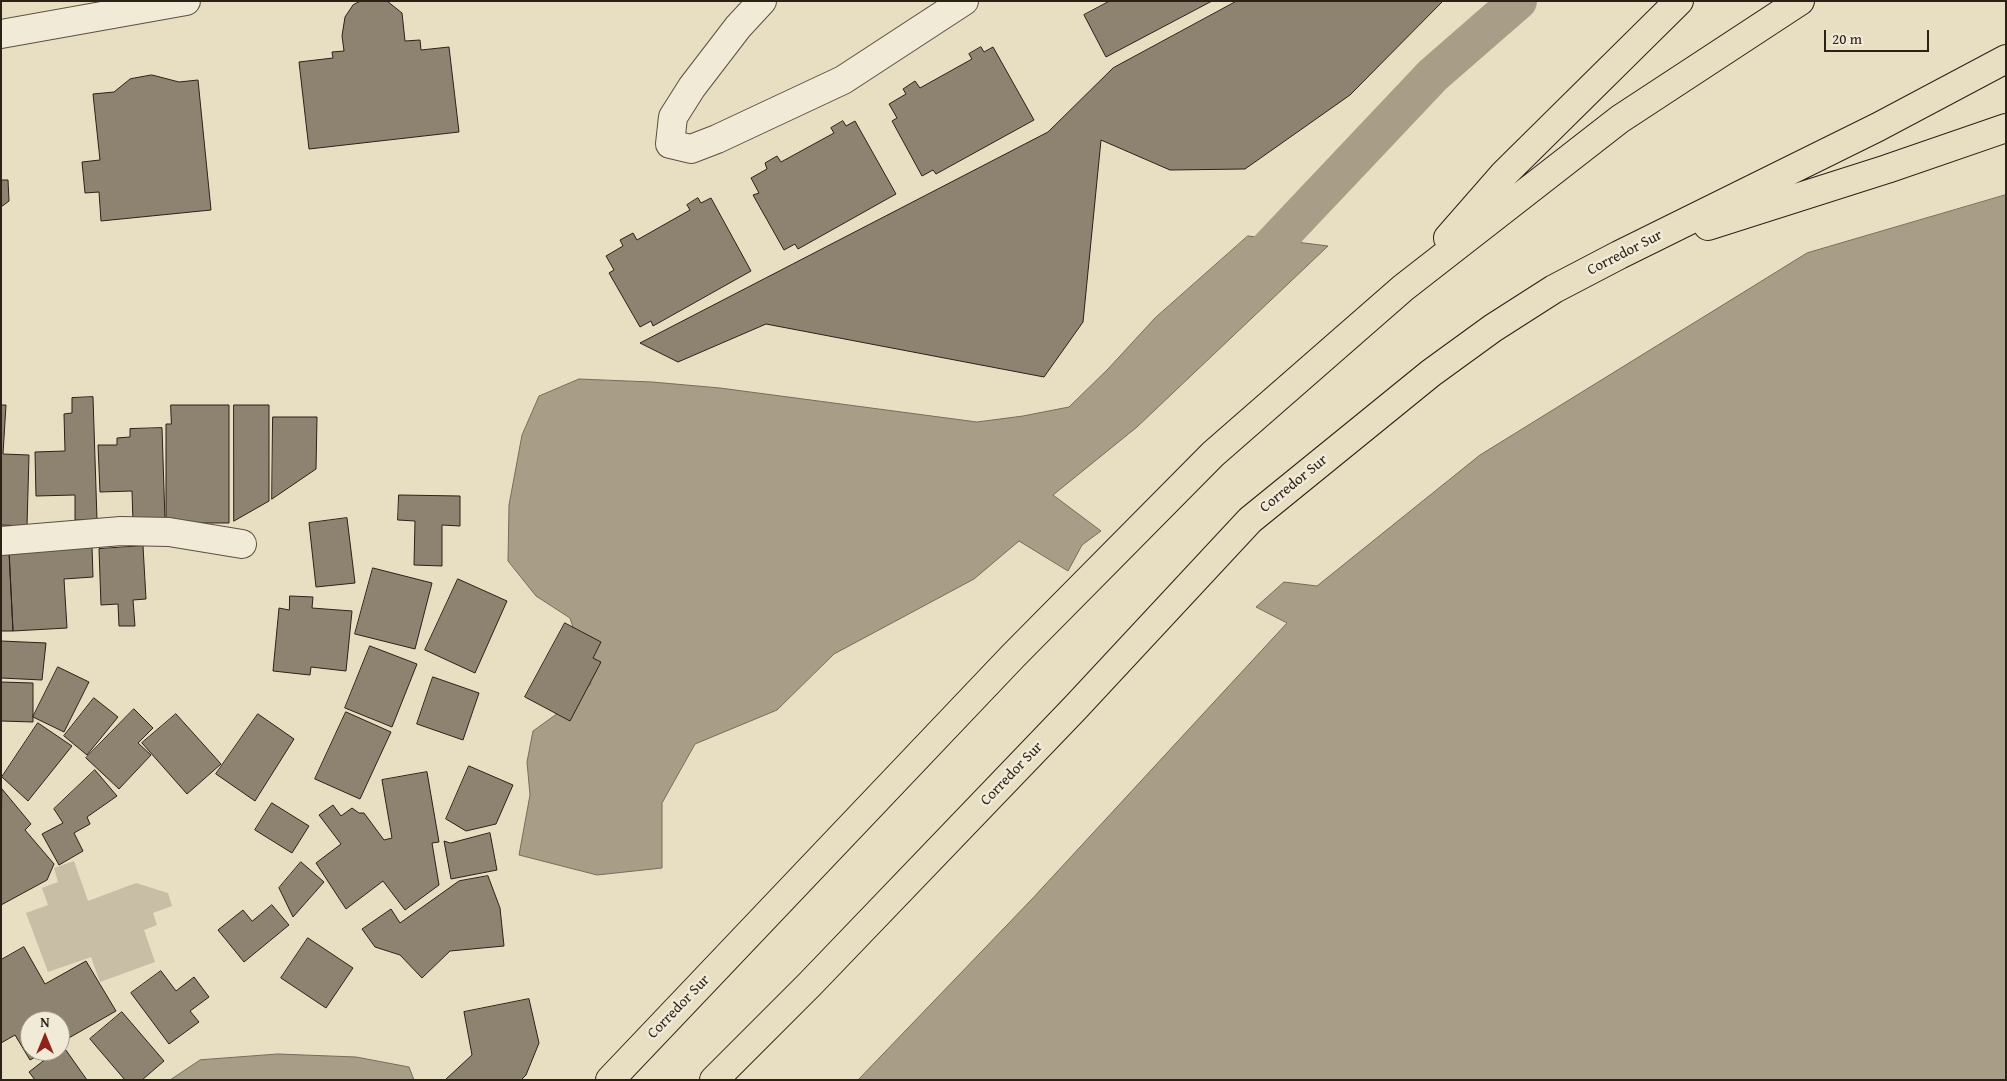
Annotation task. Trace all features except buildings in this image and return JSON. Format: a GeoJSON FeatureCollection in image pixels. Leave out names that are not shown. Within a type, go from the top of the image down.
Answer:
{"type":"FeatureCollection","features":[{"type":"Feature","properties":{"kind":"highway"},"geometry":{"type":"LineString","coordinates":[[1403,288],[1504,174],[1679,1]]}},
{"type":"Feature","properties":{"kind":"highway","name":"Corredor Sur"},"geometry":{"type":"LineString","coordinates":[[610,1080],[1013,656],[1213,454],[1403,288],[1620,119],[1800,1]]}},
{"type":"Feature","properties":{"kind":"highway","name":"Corredor Sur"},"geometry":{"type":"LineString","coordinates":[[714,1080],[810,984],[1068,715],[1250,520],[1431,373],[1493,328],[1554,290],[1619,255],[1878,127],[2006,59]]}},
{"type":"Feature","properties":{"kind":"highway"},"geometry":{"type":"LineString","coordinates":[[1619,255],[1887,169],[2006,128]]}},
{"type":"Feature","properties":{"kind":"street"},"geometry":{"type":"LineString","coordinates":[[1,34],[186,1]]}},
{"type":"Feature","properties":{"kind":"street"},"geometry":{"type":"LineString","coordinates":[[762,1],[738,27],[692,87],[673,117],[670,144],[691,149],[717,139],[844,80],[964,1]]}},
{"type":"Feature","properties":{"kind":"street"},"geometry":{"type":"LineString","coordinates":[[1,541],[121,531],[169,532],[242,544]]}},
{"type":"Feature","properties":{"kind":"shaded area"},"geometry":{"type":"Polygon","coordinates":[[[2006,195],[2006,1080],[858,1080],[1032,899],[1287,623],[1256,607],[1284,582],[1317,586],[1480,455],[1807,253],[2006,195]]]}},
{"type":"Feature","properties":{"kind":"shaded area"},"geometry":{"type":"Polygon","coordinates":[[[1248,236],[1328,246],[1137,427],[1053,495],[1101,531],[1082,545],[1068,571],[1019,541],[974,579],[834,654],[777,710],[695,744],[662,803],[662,868],[597,875],[519,855],[530,795],[527,762],[533,731],[565,708],[591,684],[570,618],[536,596],[508,561],[509,505],[522,435],[539,396],[579,379],[652,382],[720,388],[977,422],[1069,407],[1108,369],[1155,318],[1248,236]]]}},
{"type":"Feature","properties":{"kind":"shaded area"},"geometry":{"type":"Polygon","coordinates":[[[74,861],[88,901],[136,883],[168,893],[172,906],[153,913],[157,925],[144,930],[155,962],[100,982],[91,957],[48,972],[26,913],[48,905],[42,888],[58,882],[54,868],[74,861]]]}},
{"type":"Feature","properties":{"kind":"shaded area"},"geometry":{"type":"Polygon","coordinates":[[[278,1054],[356,1057],[409,1067],[414,1080],[170,1080],[200,1060],[278,1054]]]}},
{"type":"Feature","properties":{"kind":"waterway"},"geometry":{"type":"LineString","coordinates":[[1242,277],[1433,75],[1518,1]]}}]}
